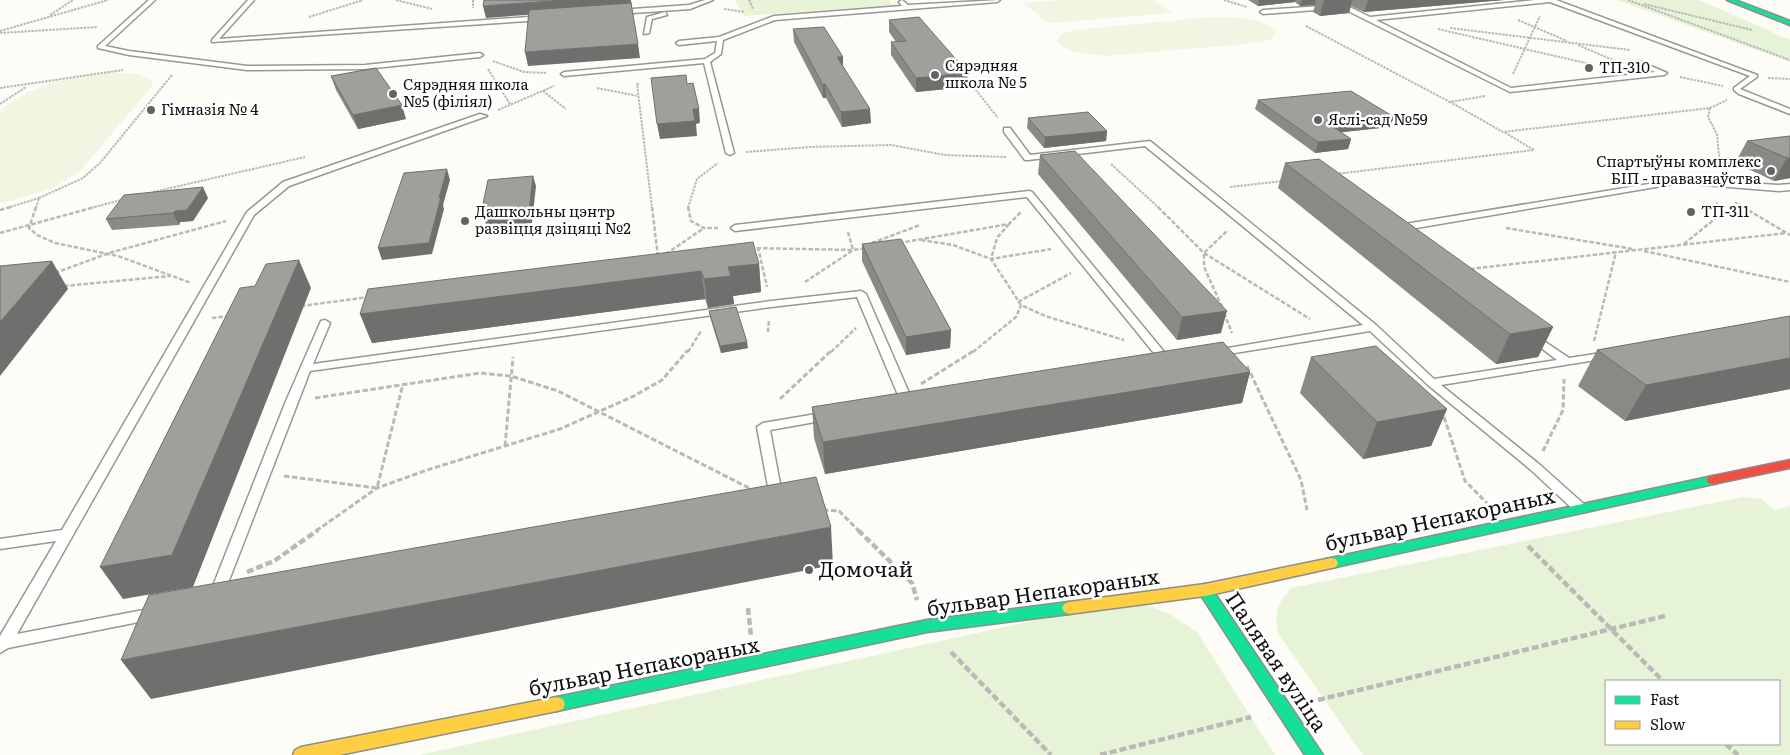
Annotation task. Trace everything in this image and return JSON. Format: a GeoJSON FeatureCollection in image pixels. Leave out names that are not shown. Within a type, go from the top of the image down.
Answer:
{"type":"FeatureCollection","features":[{"type":"Feature","properties":{"kind":"main road"},"geometry":{"type":"LineString","coordinates":[[1730,0],[1790,23]]}},
{"type":"Feature","properties":{"kind":"main road","name":"бульвар Непакораных"},"geometry":{"type":"LineString","coordinates":[[301,755],[744,666],[927,626],[1205,590],[1790,464]]}},
{"type":"Feature","properties":{"kind":"main road","name":"Палявая вуліца"},"geometry":{"type":"LineString","coordinates":[[1205,590],[1286,708],[1315,755]]}},
{"type":"Feature","properties":{"kind":"lane"},"geometry":{"type":"LineString","coordinates":[[152,0],[100,47],[129,53],[247,68],[366,67],[480,56]]}},
{"type":"Feature","properties":{"kind":"lane"},"geometry":{"type":"LineString","coordinates":[[251,0],[214,41],[548,18]]}},
{"type":"Feature","properties":{"kind":"lane"},"geometry":{"type":"LineString","coordinates":[[646,33],[649,18],[710,0]]}},
{"type":"Feature","properties":{"kind":"lane"},"geometry":{"type":"LineString","coordinates":[[900,0],[906,7]]}},
{"type":"Feature","properties":{"kind":"lane"},"geometry":{"type":"LineString","coordinates":[[679,43],[720,39],[774,18],[997,0]]}},
{"type":"Feature","properties":{"kind":"lane"},"geometry":{"type":"LineString","coordinates":[[1331,0],[1510,90],[1664,73],[1639,63]]}},
{"type":"Feature","properties":{"kind":"lane"},"geometry":{"type":"LineString","coordinates":[[1369,19],[1551,0],[1755,76],[1738,91],[1790,112]]}},
{"type":"Feature","properties":{"kind":"lane"},"geometry":{"type":"LineString","coordinates":[[1263,12],[1343,6]]}},
{"type":"Feature","properties":{"kind":"lane"},"geometry":{"type":"LineString","coordinates":[[614,13],[690,7]]}},
{"type":"Feature","properties":{"kind":"lane"},"geometry":{"type":"LineString","coordinates":[[564,74],[707,61],[718,54],[720,39]]}},
{"type":"Feature","properties":{"kind":"lane"},"geometry":{"type":"LineString","coordinates":[[707,61],[730,153]]}},
{"type":"Feature","properties":{"kind":"lane"},"geometry":{"type":"LineString","coordinates":[[2,645],[250,214],[286,184],[483,116]]}},
{"type":"Feature","properties":{"kind":"lane"},"geometry":{"type":"LineString","coordinates":[[1008,130],[1028,158],[1147,143],[1372,327],[1432,383],[1535,467],[1580,509]]}},
{"type":"Feature","properties":{"kind":"lane"},"geometry":{"type":"LineString","coordinates":[[1402,240],[1388,230],[1679,181],[1780,188],[1790,187]]}},
{"type":"Feature","properties":{"kind":"lane"},"geometry":{"type":"LineString","coordinates":[[735,228],[1029,194],[1156,349],[1171,360],[1147,364]]}},
{"type":"Feature","properties":{"kind":"lane"},"geometry":{"type":"LineString","coordinates":[[306,368],[714,312],[861,294],[906,400]]}},
{"type":"Feature","properties":{"kind":"lane"},"geometry":{"type":"LineString","coordinates":[[233,598],[209,603],[221,583],[263,473],[325,323]]}},
{"type":"Feature","properties":{"kind":"lane"},"geometry":{"type":"LineString","coordinates":[[1203,355],[1372,327]]}},
{"type":"Feature","properties":{"kind":"lane"},"geometry":{"type":"LineString","coordinates":[[1521,328],[1567,362]]}},
{"type":"Feature","properties":{"kind":"lane"},"geometry":{"type":"LineString","coordinates":[[1432,383],[1618,353]]}},
{"type":"Feature","properties":{"kind":"lane"},"geometry":{"type":"LineString","coordinates":[[772,505],[763,428],[842,414]]}},
{"type":"Feature","properties":{"kind":"lane"},"geometry":{"type":"LineString","coordinates":[[0,544],[66,534]]}},
{"type":"Feature","properties":{"kind":"lane"},"geometry":{"type":"LineString","coordinates":[[2,645],[166,611]]}},
{"type":"Feature","properties":{"kind":"path"},"geometry":{"type":"LineString","coordinates":[[48,17],[72,0]]}},
{"type":"Feature","properties":{"kind":"path"},"geometry":{"type":"LineString","coordinates":[[0,32],[108,0]]}},
{"type":"Feature","properties":{"kind":"path"},"geometry":{"type":"LineString","coordinates":[[1224,0],[1263,12]]}},
{"type":"Feature","properties":{"kind":"path"},"geometry":{"type":"LineString","coordinates":[[1450,102],[1504,93],[1510,90],[1509,83],[1545,5],[1551,0]]}},
{"type":"Feature","properties":{"kind":"path"},"geometry":{"type":"LineString","coordinates":[[1629,0],[1752,30]]}},
{"type":"Feature","properties":{"kind":"path"},"geometry":{"type":"LineString","coordinates":[[1629,0],[1790,60]]}},
{"type":"Feature","properties":{"kind":"path"},"geometry":{"type":"LineString","coordinates":[[1487,7],[1649,74]]}},
{"type":"Feature","properties":{"kind":"path"},"geometry":{"type":"LineString","coordinates":[[1298,23],[1450,102],[1534,150],[1332,175]]}},
{"type":"Feature","properties":{"kind":"path"},"geometry":{"type":"LineString","coordinates":[[0,32],[124,25]]}},
{"type":"Feature","properties":{"kind":"path"},"geometry":{"type":"LineString","coordinates":[[1572,42],[1433,27],[1597,65]]}},
{"type":"Feature","properties":{"kind":"path"},"geometry":{"type":"LineString","coordinates":[[480,56],[524,72],[564,74],[565,82],[483,116]]}},
{"type":"Feature","properties":{"kind":"path"},"geometry":{"type":"LineString","coordinates":[[0,210],[40,198],[63,189],[83,178],[100,163],[169,81],[176,68],[186,60]]}},
{"type":"Feature","properties":{"kind":"path"},"geometry":{"type":"LineString","coordinates":[[0,88],[26,86],[80,74],[125,70]]}},
{"type":"Feature","properties":{"kind":"path"},"geometry":{"type":"LineString","coordinates":[[961,72],[1008,130]]}},
{"type":"Feature","properties":{"kind":"path"},"geometry":{"type":"LineString","coordinates":[[165,77],[169,81]]}},
{"type":"Feature","properties":{"kind":"path"},"geometry":{"type":"LineString","coordinates":[[1674,78],[1682,77],[1738,91]]}},
{"type":"Feature","properties":{"kind":"path"},"geometry":{"type":"LineString","coordinates":[[1780,80],[1790,81]]}},
{"type":"Feature","properties":{"kind":"path"},"geometry":{"type":"LineString","coordinates":[[637,84],[659,259],[704,228]]}},
{"type":"Feature","properties":{"kind":"path"},"geometry":{"type":"LineString","coordinates":[[0,104],[26,86]]}},
{"type":"Feature","properties":{"kind":"path"},"geometry":{"type":"LineString","coordinates":[[592,87],[638,96]]}},
{"type":"Feature","properties":{"kind":"path"},"geometry":{"type":"LineString","coordinates":[[543,91],[566,109]]}},
{"type":"Feature","properties":{"kind":"path"},"geometry":{"type":"LineString","coordinates":[[1503,132],[1710,108],[1738,91]]}},
{"type":"Feature","properties":{"kind":"path"},"geometry":{"type":"LineString","coordinates":[[730,153],[810,147],[891,145],[945,155],[1028,158]]}},
{"type":"Feature","properties":{"kind":"path"},"geometry":{"type":"LineString","coordinates":[[1096,150],[1156,205],[1204,254],[1252,285],[1334,333]]}},
{"type":"Feature","properties":{"kind":"path"},"geometry":{"type":"LineString","coordinates":[[152,192],[305,157]]}},
{"type":"Feature","properties":{"kind":"path"},"geometry":{"type":"LineString","coordinates":[[1206,190],[1284,181]]}},
{"type":"Feature","properties":{"kind":"path"},"geometry":{"type":"LineString","coordinates":[[0,233],[29,228],[95,206],[133,197]]}},
{"type":"Feature","properties":{"kind":"path"},"geometry":{"type":"LineString","coordinates":[[29,228],[40,198]]}},
{"type":"Feature","properties":{"kind":"path"},"geometry":{"type":"LineString","coordinates":[[1033,200],[997,238],[991,259],[1018,302],[1045,316],[1156,349]]}},
{"type":"Feature","properties":{"kind":"path"},"geometry":{"type":"LineString","coordinates":[[1735,202],[1790,235]]}},
{"type":"Feature","properties":{"kind":"path"},"geometry":{"type":"LineString","coordinates":[[53,274],[109,253],[250,214]]}},
{"type":"Feature","properties":{"kind":"path"},"geometry":{"type":"LineString","coordinates":[[804,283],[853,250],[926,223]]}},
{"type":"Feature","properties":{"kind":"path"},"geometry":{"type":"LineString","coordinates":[[890,244],[1009,224]]}},
{"type":"Feature","properties":{"kind":"path"},"geometry":{"type":"LineString","coordinates":[[29,228],[36,235],[48,240],[109,253],[207,289]]}},
{"type":"Feature","properties":{"kind":"path"},"geometry":{"type":"LineString","coordinates":[[1502,228],[1639,250],[1790,282]]}},
{"type":"Feature","properties":{"kind":"path"},"geometry":{"type":"LineString","coordinates":[[1463,270],[1786,233]]}},
{"type":"Feature","properties":{"kind":"path"},"geometry":{"type":"LineString","coordinates":[[918,239],[953,245],[991,259],[1071,246]]}},
{"type":"Feature","properties":{"kind":"path"},"geometry":{"type":"LineString","coordinates":[[748,248],[853,250],[881,246]]}},
{"type":"Feature","properties":{"kind":"path"},"geometry":{"type":"LineString","coordinates":[[1018,302],[1087,265]]}},
{"type":"Feature","properties":{"kind":"path"},"geometry":{"type":"LineString","coordinates":[[55,286],[172,276]]}},
{"type":"Feature","properties":{"kind":"path"},"geometry":{"type":"LineString","coordinates":[[296,307],[374,296]]}},
{"type":"Feature","properties":{"kind":"path"},"geometry":{"type":"LineString","coordinates":[[906,400],[982,346],[1016,316],[1021,305]]}},
{"type":"Feature","properties":{"kind":"path"},"geometry":{"type":"LineString","coordinates":[[221,583],[274,561],[377,488],[427,470],[560,429],[662,380],[686,354],[714,312]]}},
{"type":"Feature","properties":{"kind":"path"},"geometry":{"type":"LineString","coordinates":[[189,321],[238,314]]}},
{"type":"Feature","properties":{"kind":"path"},"geometry":{"type":"LineString","coordinates":[[780,399],[870,314]]}},
{"type":"Feature","properties":{"kind":"path"},"geometry":{"type":"LineString","coordinates":[[505,446],[514,339]]}},
{"type":"Feature","properties":{"kind":"path"},"geometry":{"type":"LineString","coordinates":[[292,401],[480,373],[512,376],[558,391],[772,505]]}},
{"type":"Feature","properties":{"kind":"path"},"geometry":{"type":"LineString","coordinates":[[1432,383],[1465,481],[1662,680]]}},
{"type":"Feature","properties":{"kind":"path"},"geometry":{"type":"LineString","coordinates":[[377,488],[403,384]]}},
{"type":"Feature","properties":{"kind":"path"},"geometry":{"type":"LineString","coordinates":[[263,473],[377,488]]}},
{"type":"Feature","properties":{"kind":"path"},"geometry":{"type":"LineString","coordinates":[[1100,755],[1665,616]]}},
{"type":"Feature","properties":{"kind":"path"},"geometry":{"type":"LineString","coordinates":[[1727,745],[1738,755]]}},
{"type":"Feature","properties":{"kind":"green space"},"geometry":{"type":"Polygon","coordinates":[[[735,0],[889,0],[893,5],[744,16],[735,0]]]}},
{"type":"Feature","properties":{"kind":"green space"},"geometry":{"type":"Polygon","coordinates":[[[1061,0],[1152,0],[1172,13],[1048,23],[1024,3],[1061,0]]]}},
{"type":"Feature","properties":{"kind":"green space"},"geometry":{"type":"Polygon","coordinates":[[[1617,0],[1699,0],[1790,40],[1790,62],[1617,0]]]}},
{"type":"Feature","properties":{"kind":"green space"},"geometry":{"type":"Polygon","coordinates":[[[1214,17],[1257,21],[1265,24],[1276,33],[1271,39],[1255,43],[1106,56],[1074,52],[1057,42],[1060,35],[1073,30],[1214,17]]]}},
{"type":"Feature","properties":{"kind":"green space"},"geometry":{"type":"Polygon","coordinates":[[[108,73],[137,74],[152,80],[153,85],[80,171],[53,188],[0,204],[0,111],[24,94],[51,83],[108,73]]]}},
{"type":"Feature","properties":{"kind":"green space"},"geometry":{"type":"Polygon","coordinates":[[[1743,497],[1761,499],[1775,510],[1790,506],[1790,755],[1363,755],[1278,633],[1276,619],[1282,599],[1291,588],[1743,497]]]}},
{"type":"Feature","properties":{"kind":"green space"},"geometry":{"type":"Polygon","coordinates":[[[1119,602],[1142,603],[1170,614],[1197,632],[1275,755],[419,755],[1119,602]]]}},
{"type":"Feature","properties":{"kind":"building"},"geometry":{"type":"Polygon","coordinates":[[[484,0],[565,0],[483,6],[484,0]]]}},
{"type":"Feature","properties":{"kind":"building"},"geometry":{"type":"Polygon","coordinates":[[[631,3],[638,44],[525,52],[529,10],[631,3]]]}},
{"type":"Feature","properties":{"kind":"building"},"geometry":{"type":"Polygon","coordinates":[[[919,17],[968,73],[916,78],[891,42],[906,41],[889,20],[919,17]]]}},
{"type":"Feature","properties":{"kind":"building"},"geometry":{"type":"Polygon","coordinates":[[[824,27],[843,57],[837,57],[870,109],[841,112],[825,84],[823,85],[793,29],[824,27]]]}},
{"type":"Feature","properties":{"kind":"building"},"geometry":{"type":"Polygon","coordinates":[[[376,68],[402,105],[353,115],[331,76],[376,68]]]}},
{"type":"Feature","properties":{"kind":"building"},"geometry":{"type":"Polygon","coordinates":[[[686,75],[687,84],[693,83],[699,109],[693,109],[695,121],[657,124],[651,78],[686,75]]]}},
{"type":"Feature","properties":{"kind":"building"},"geometry":{"type":"Polygon","coordinates":[[[1351,91],[1394,117],[1329,124],[1351,139],[1318,142],[1258,100],[1351,91]]]}},
{"type":"Feature","properties":{"kind":"building"},"geometry":{"type":"Polygon","coordinates":[[[1088,112],[1107,131],[1045,137],[1028,118],[1088,112]]]}},
{"type":"Feature","properties":{"kind":"building"},"geometry":{"type":"Polygon","coordinates":[[[1790,136],[1790,158],[1747,141],[1790,136]]]}},
{"type":"Feature","properties":{"kind":"building"},"geometry":{"type":"Polygon","coordinates":[[[1075,151],[1227,311],[1182,317],[1040,155],[1075,151]]]}},
{"type":"Feature","properties":{"kind":"building"},"geometry":{"type":"Polygon","coordinates":[[[1319,159],[1553,327],[1510,334],[1285,163],[1319,159]]]}},
{"type":"Feature","properties":{"kind":"building"},"geometry":{"type":"Polygon","coordinates":[[[447,169],[429,243],[378,248],[404,173],[447,169]]]}},
{"type":"Feature","properties":{"kind":"building"},"geometry":{"type":"Polygon","coordinates":[[[533,176],[529,212],[484,217],[486,203],[483,204],[488,180],[533,176]]]}},
{"type":"Feature","properties":{"kind":"building"},"geometry":{"type":"Polygon","coordinates":[[[203,187],[187,210],[106,219],[124,195],[203,187]]]}},
{"type":"Feature","properties":{"kind":"building"},"geometry":{"type":"Polygon","coordinates":[[[901,239],[951,330],[906,337],[862,244],[901,239]]]}},
{"type":"Feature","properties":{"kind":"building"},"geometry":{"type":"Polygon","coordinates":[[[753,242],[759,264],[728,267],[731,276],[704,279],[701,271],[360,314],[368,289],[753,242]]]}},
{"type":"Feature","properties":{"kind":"building"},"geometry":{"type":"Polygon","coordinates":[[[299,260],[172,555],[100,567],[240,288],[255,286],[266,264],[299,260]]]}},
{"type":"Feature","properties":{"kind":"building"},"geometry":{"type":"Polygon","coordinates":[[[52,261],[0,322],[0,266],[52,261]]]}},
{"type":"Feature","properties":{"kind":"building"},"geometry":{"type":"Polygon","coordinates":[[[736,307],[747,342],[720,346],[709,311],[736,307]]]}},
{"type":"Feature","properties":{"kind":"building"},"geometry":{"type":"Polygon","coordinates":[[[1790,316],[1790,358],[1646,385],[1597,350],[1790,316]]]}},
{"type":"Feature","properties":{"kind":"building"},"geometry":{"type":"Polygon","coordinates":[[[1223,342],[1250,372],[823,442],[812,407],[1223,342]]]}},
{"type":"Feature","properties":{"kind":"building"},"geometry":{"type":"Polygon","coordinates":[[[1376,346],[1447,409],[1377,422],[1311,357],[1376,346]]]}},
{"type":"Feature","properties":{"kind":"building"},"geometry":{"type":"Polygon","coordinates":[[[816,477],[831,527],[121,660],[149,595],[816,477]]]}},
{"type":"Feature","properties":{"kind":"traffic: fast"},"geometry":{"type":"LineString","coordinates":[[1730,0],[1790,23]]}},
{"type":"Feature","properties":{"kind":"traffic: fast"},"geometry":{"type":"LineString","coordinates":[[1331,563],[1713,480]]}},
{"type":"Feature","properties":{"kind":"traffic: fast"},"geometry":{"type":"LineString","coordinates":[[1205,590],[1315,755]]}},
{"type":"Feature","properties":{"kind":"traffic: fast"},"geometry":{"type":"LineString","coordinates":[[557,704],[927,626],[1069,608]]}},
{"type":"Feature","properties":{"kind":"traffic: slow"},"geometry":{"type":"LineString","coordinates":[[1069,608],[1205,590],[1331,563]]}},
{"type":"Feature","properties":{"kind":"traffic: slow"},"geometry":{"type":"LineString","coordinates":[[301,755],[557,704]]}},
{"type":"Feature","properties":{"kind":"traffic: jam"},"geometry":{"type":"LineString","coordinates":[[1713,480],[1790,464]]}},
{"type":"Feature","properties":{"kind":"place","name":"ТП-310"},"geometry":{"type":"Point","coordinates":[1589,68]}},
{"type":"Feature","properties":{"kind":"place","name":"Сярэдняя школа № 5"},"geometry":{"type":"Point","coordinates":[935,75]}},
{"type":"Feature","properties":{"kind":"place","name":"Сярэдняя школа №5 (філіял)"},"geometry":{"type":"Point","coordinates":[393,94]}},
{"type":"Feature","properties":{"kind":"place","name":"Гімназія № 4"},"geometry":{"type":"Point","coordinates":[151,110]}},
{"type":"Feature","properties":{"kind":"place","name":"Яслі-сад №59"},"geometry":{"type":"Point","coordinates":[1318,120]}},
{"type":"Feature","properties":{"kind":"place","name":"Спартыўны комплекс БІП - правазнаўства"},"geometry":{"type":"Point","coordinates":[1771,171]}},
{"type":"Feature","properties":{"kind":"place","name":"ТП-311"},"geometry":{"type":"Point","coordinates":[1691,212]}},
{"type":"Feature","properties":{"kind":"place","name":"Дашкольны цэнтр развіцця дзіцяці №2"},"geometry":{"type":"Point","coordinates":[465,221]}},
{"type":"Feature","properties":{"kind":"place","name":"Домочай"},"geometry":{"type":"Point","coordinates":[809,570]}}]}
